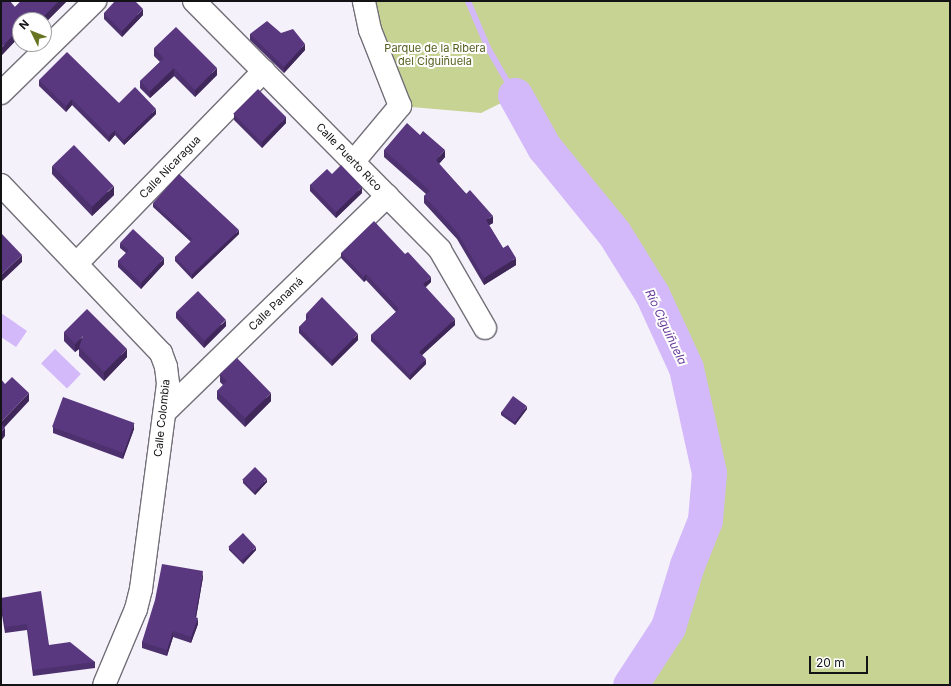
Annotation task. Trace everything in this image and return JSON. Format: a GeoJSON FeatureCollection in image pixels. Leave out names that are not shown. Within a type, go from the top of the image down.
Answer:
{"type":"FeatureCollection","features":[{"type":"Feature","properties":{"kind":"street"},"geometry":{"type":"LineString","coordinates":[[1,93],[95,1]]}},
{"type":"Feature","properties":{"kind":"street","name":"Calle Puerto Rico"},"geometry":{"type":"LineString","coordinates":[[194,1],[354,161],[446,258],[485,328]]}},
{"type":"Feature","properties":{"kind":"street"},"geometry":{"type":"LineString","coordinates":[[354,161],[400,106],[370,30],[364,1]]}},
{"type":"Feature","properties":{"kind":"street","name":"Calle Nicaragua"},"geometry":{"type":"LineString","coordinates":[[77,263],[264,71]]}},
{"type":"Feature","properties":{"kind":"street","name":"Calle Colombia"},"geometry":{"type":"LineString","coordinates":[[1,184],[161,353],[168,384],[141,589],[136,609],[104,685]]}},
{"type":"Feature","properties":{"kind":"street","name":"Calle Panamá"},"geometry":{"type":"LineString","coordinates":[[165,412],[387,196]]}},
{"type":"Feature","properties":{"kind":"green space","name":"Parque de la Ribera del Ciguiñuela"},"geometry":{"type":"Polygon","coordinates":[[[364,1],[950,1],[950,685],[630,685],[668,627],[687,565],[705,520],[709,473],[686,368],[652,294],[614,233],[544,147],[515,96],[481,113],[400,106],[364,1]]]}},
{"type":"Feature","properties":{"kind":"shaded area"},"geometry":{"type":"Polygon","coordinates":[[[1,313],[27,331],[16,347],[1,337],[1,313]]]}},
{"type":"Feature","properties":{"kind":"shaded area"},"geometry":{"type":"Polygon","coordinates":[[[55,349],[81,374],[67,388],[41,363],[55,349]]]}},
{"type":"Feature","properties":{"kind":"building"},"geometry":{"type":"Polygon","coordinates":[[[1,1],[10,1],[15,7],[21,1],[59,1],[48,12],[12,12],[12,36],[1,48],[1,1]]]}},
{"type":"Feature","properties":{"kind":"building"},"geometry":{"type":"Polygon","coordinates":[[[115,1],[135,1],[143,9],[122,31],[104,13],[115,1]]]}},
{"type":"Feature","properties":{"kind":"building"},"geometry":{"type":"Polygon","coordinates":[[[267,21],[281,33],[293,29],[305,44],[284,67],[250,34],[267,21]]]}},
{"type":"Feature","properties":{"kind":"building"},"geometry":{"type":"Polygon","coordinates":[[[176,27],[217,68],[195,90],[174,68],[150,91],[140,81],[164,58],[154,48],[176,27]]]}},
{"type":"Feature","properties":{"kind":"building"},"geometry":{"type":"Polygon","coordinates":[[[67,52],[119,103],[135,87],[156,109],[124,140],[115,130],[109,136],[72,99],[66,106],[39,80],[67,52]]]}},
{"type":"Feature","properties":{"kind":"building"},"geometry":{"type":"Polygon","coordinates":[[[258,89],[286,117],[262,142],[233,114],[258,89]]]}},
{"type":"Feature","properties":{"kind":"building"},"geometry":{"type":"Polygon","coordinates":[[[407,123],[420,135],[423,131],[445,150],[436,160],[466,194],[470,190],[493,216],[486,220],[503,248],[508,245],[516,258],[484,278],[457,232],[424,196],[430,191],[384,150],[407,123]]]}},
{"type":"Feature","properties":{"kind":"building"},"geometry":{"type":"Polygon","coordinates":[[[74,145],[114,186],[92,207],[52,166],[74,145]]]}},
{"type":"Feature","properties":{"kind":"building"},"geometry":{"type":"Polygon","coordinates":[[[341,165],[362,187],[336,212],[310,185],[327,169],[332,174],[341,165]]]}},
{"type":"Feature","properties":{"kind":"building"},"geometry":{"type":"Polygon","coordinates":[[[179,174],[239,230],[192,274],[175,257],[193,239],[153,203],[179,174]]]}},
{"type":"Feature","properties":{"kind":"building"},"geometry":{"type":"Polygon","coordinates":[[[374,221],[405,254],[408,252],[431,277],[423,284],[455,319],[419,352],[426,359],[410,375],[371,335],[399,309],[366,274],[364,277],[341,253],[374,221]]]}},
{"type":"Feature","properties":{"kind":"building"},"geometry":{"type":"Polygon","coordinates":[[[133,229],[164,258],[141,283],[118,261],[129,250],[120,243],[133,229]]]}},
{"type":"Feature","properties":{"kind":"building"},"geometry":{"type":"Polygon","coordinates":[[[1,233],[22,255],[1,275],[1,233]]]}},
{"type":"Feature","properties":{"kind":"building"},"geometry":{"type":"Polygon","coordinates":[[[198,291],[226,320],[204,341],[176,312],[198,291]]]}},
{"type":"Feature","properties":{"kind":"building"},"geometry":{"type":"Polygon","coordinates":[[[322,297],[358,334],[332,360],[299,327],[309,317],[306,314],[322,297]]]}},
{"type":"Feature","properties":{"kind":"building"},"geometry":{"type":"Polygon","coordinates":[[[87,309],[127,349],[104,372],[79,347],[83,336],[75,344],[64,332],[87,309]]]}},
{"type":"Feature","properties":{"kind":"building"},"geometry":{"type":"Polygon","coordinates":[[[237,358],[271,393],[245,418],[217,391],[227,381],[220,374],[237,358]]]}},
{"type":"Feature","properties":{"kind":"building"},"geometry":{"type":"Polygon","coordinates":[[[12,377],[29,393],[1,422],[1,379],[5,384],[12,377]]]}},
{"type":"Feature","properties":{"kind":"building"},"geometry":{"type":"Polygon","coordinates":[[[513,396],[527,406],[515,422],[501,412],[513,396]]]}},
{"type":"Feature","properties":{"kind":"building"},"geometry":{"type":"Polygon","coordinates":[[[63,397],[134,423],[123,453],[52,427],[63,397]]]}},
{"type":"Feature","properties":{"kind":"building"},"geometry":{"type":"Polygon","coordinates":[[[1,423],[5,428],[1,432],[1,423]]]}},
{"type":"Feature","properties":{"kind":"building"},"geometry":{"type":"Polygon","coordinates":[[[255,467],[267,479],[254,492],[242,480],[255,467]]]}},
{"type":"Feature","properties":{"kind":"building"},"geometry":{"type":"Polygon","coordinates":[[[243,533],[256,547],[241,561],[228,547],[243,533]]]}},
{"type":"Feature","properties":{"kind":"building"},"geometry":{"type":"Polygon","coordinates":[[[162,564],[203,571],[195,617],[198,618],[191,637],[173,631],[167,650],[142,642],[155,600],[162,564]]]}},
{"type":"Feature","properties":{"kind":"building"},"geometry":{"type":"Polygon","coordinates":[[[41,591],[49,645],[70,642],[95,662],[33,670],[27,624],[5,627],[1,598],[41,591]]]}},
{"type":"Feature","properties":{"kind":"waterway","name":"Río Ciguiñuela"},"geometry":{"type":"LineString","coordinates":[[468,1],[488,48],[515,95]]}},
{"type":"Feature","properties":{"kind":"waterway","name":"Río Ciguiñuela"},"geometry":{"type":"LineString","coordinates":[[515,95],[544,147],[614,233],[652,294],[686,368],[709,473],[705,520],[687,565],[668,627],[630,685]]}}]}
